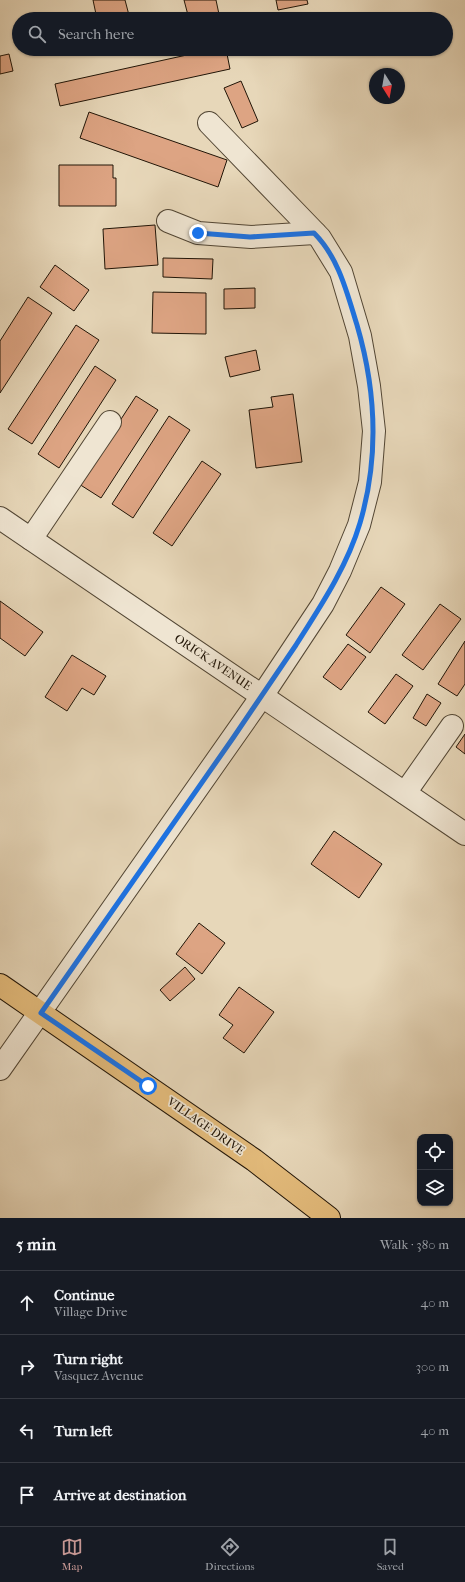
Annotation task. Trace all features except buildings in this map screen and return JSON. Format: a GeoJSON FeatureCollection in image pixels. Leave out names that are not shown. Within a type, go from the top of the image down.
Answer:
{"type":"FeatureCollection","features":[{"type":"Feature","properties":{"kind":"main road","name":"VILLAGE DRIVE"},"geometry":{"type":"LineString","coordinates":[[0,985],[254,1160],[329,1218]]}},
{"type":"Feature","properties":{"kind":"street"},"geometry":{"type":"LineString","coordinates":[[0,1069],[41,1013],[262,696],[323,604],[340,570],[359,525],[370,482],[374,431],[369,386],[360,336],[341,272],[320,238],[209,123]]}},
{"type":"Feature","properties":{"kind":"street"},"geometry":{"type":"LineString","coordinates":[[168,221],[198,233],[250,237],[314,233]]}},
{"type":"Feature","properties":{"kind":"street"},"geometry":{"type":"LineString","coordinates":[[31,539],[110,422]]}},
{"type":"Feature","properties":{"kind":"street","name":"ORICK AVENUE"},"geometry":{"type":"LineString","coordinates":[[0,518],[465,834]]}},
{"type":"Feature","properties":{"kind":"street"},"geometry":{"type":"LineString","coordinates":[[405,793],[452,726]]}},
{"type":"Feature","properties":{"kind":"route"},"geometry":{"type":"LineString","coordinates":[[148,1086],[41,1013],[262,696],[323,604],[340,570],[359,525],[370,482],[374,431],[369,386],[360,336],[341,272],[320,238],[314,233],[250,237],[198,233]]}}]}
